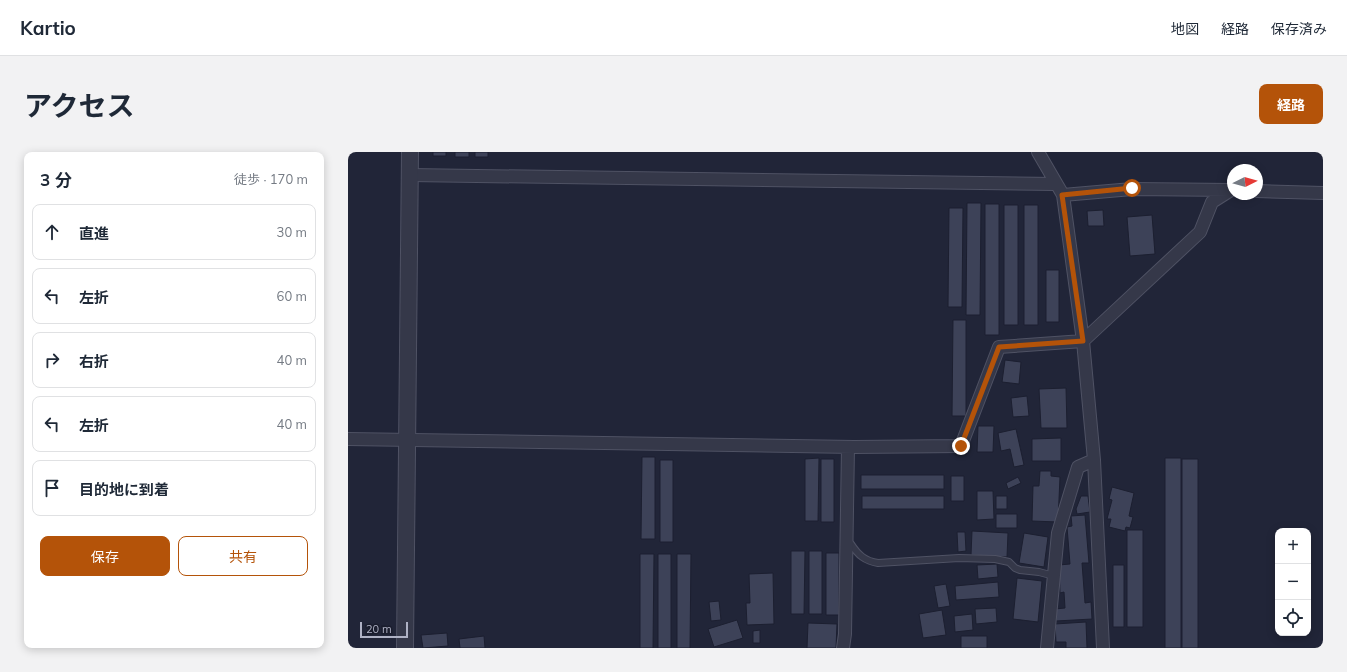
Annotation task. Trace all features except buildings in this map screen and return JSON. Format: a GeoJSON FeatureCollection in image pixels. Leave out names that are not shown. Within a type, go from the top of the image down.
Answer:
{"type":"FeatureCollection","features":[{"type":"Feature","properties":{"kind":"street"},"geometry":{"type":"LineString","coordinates":[[405,648],[410,152]]}},
{"type":"Feature","properties":{"kind":"street"},"geometry":{"type":"LineString","coordinates":[[1038,152],[1062,195],[1083,341],[1094,460],[1103,648]]}},
{"type":"Feature","properties":{"kind":"street"},"geometry":{"type":"LineString","coordinates":[[410,175],[1055,184]]}},
{"type":"Feature","properties":{"kind":"street"},"geometry":{"type":"LineString","coordinates":[[1062,195],[1132,188],[1227,190]]}},
{"type":"Feature","properties":{"kind":"street"},"geometry":{"type":"LineString","coordinates":[[1263,191],[1323,193]]}},
{"type":"Feature","properties":{"kind":"street"},"geometry":{"type":"LineString","coordinates":[[348,439],[848,447],[961,446],[999,347],[1083,341],[1200,232],[1212,202],[1227,193]]}},
{"type":"Feature","properties":{"kind":"street"},"geometry":{"type":"LineString","coordinates":[[843,648],[845,634],[848,447]]}},
{"type":"Feature","properties":{"kind":"street"},"geometry":{"type":"LineString","coordinates":[[1047,648],[1058,534],[1078,468],[1094,460]]}},
{"type":"Feature","properties":{"kind":"lane"},"geometry":{"type":"LineString","coordinates":[[847,543],[851,544],[858,555],[878,563],[959,558],[995,559],[1009,562],[1015,568],[1020,570],[1039,572],[1054,576]]}},
{"type":"Feature","properties":{"kind":"route"},"geometry":{"type":"LineString","coordinates":[[961,446],[999,347],[1083,341],[1062,195],[1132,188]]}}]}
